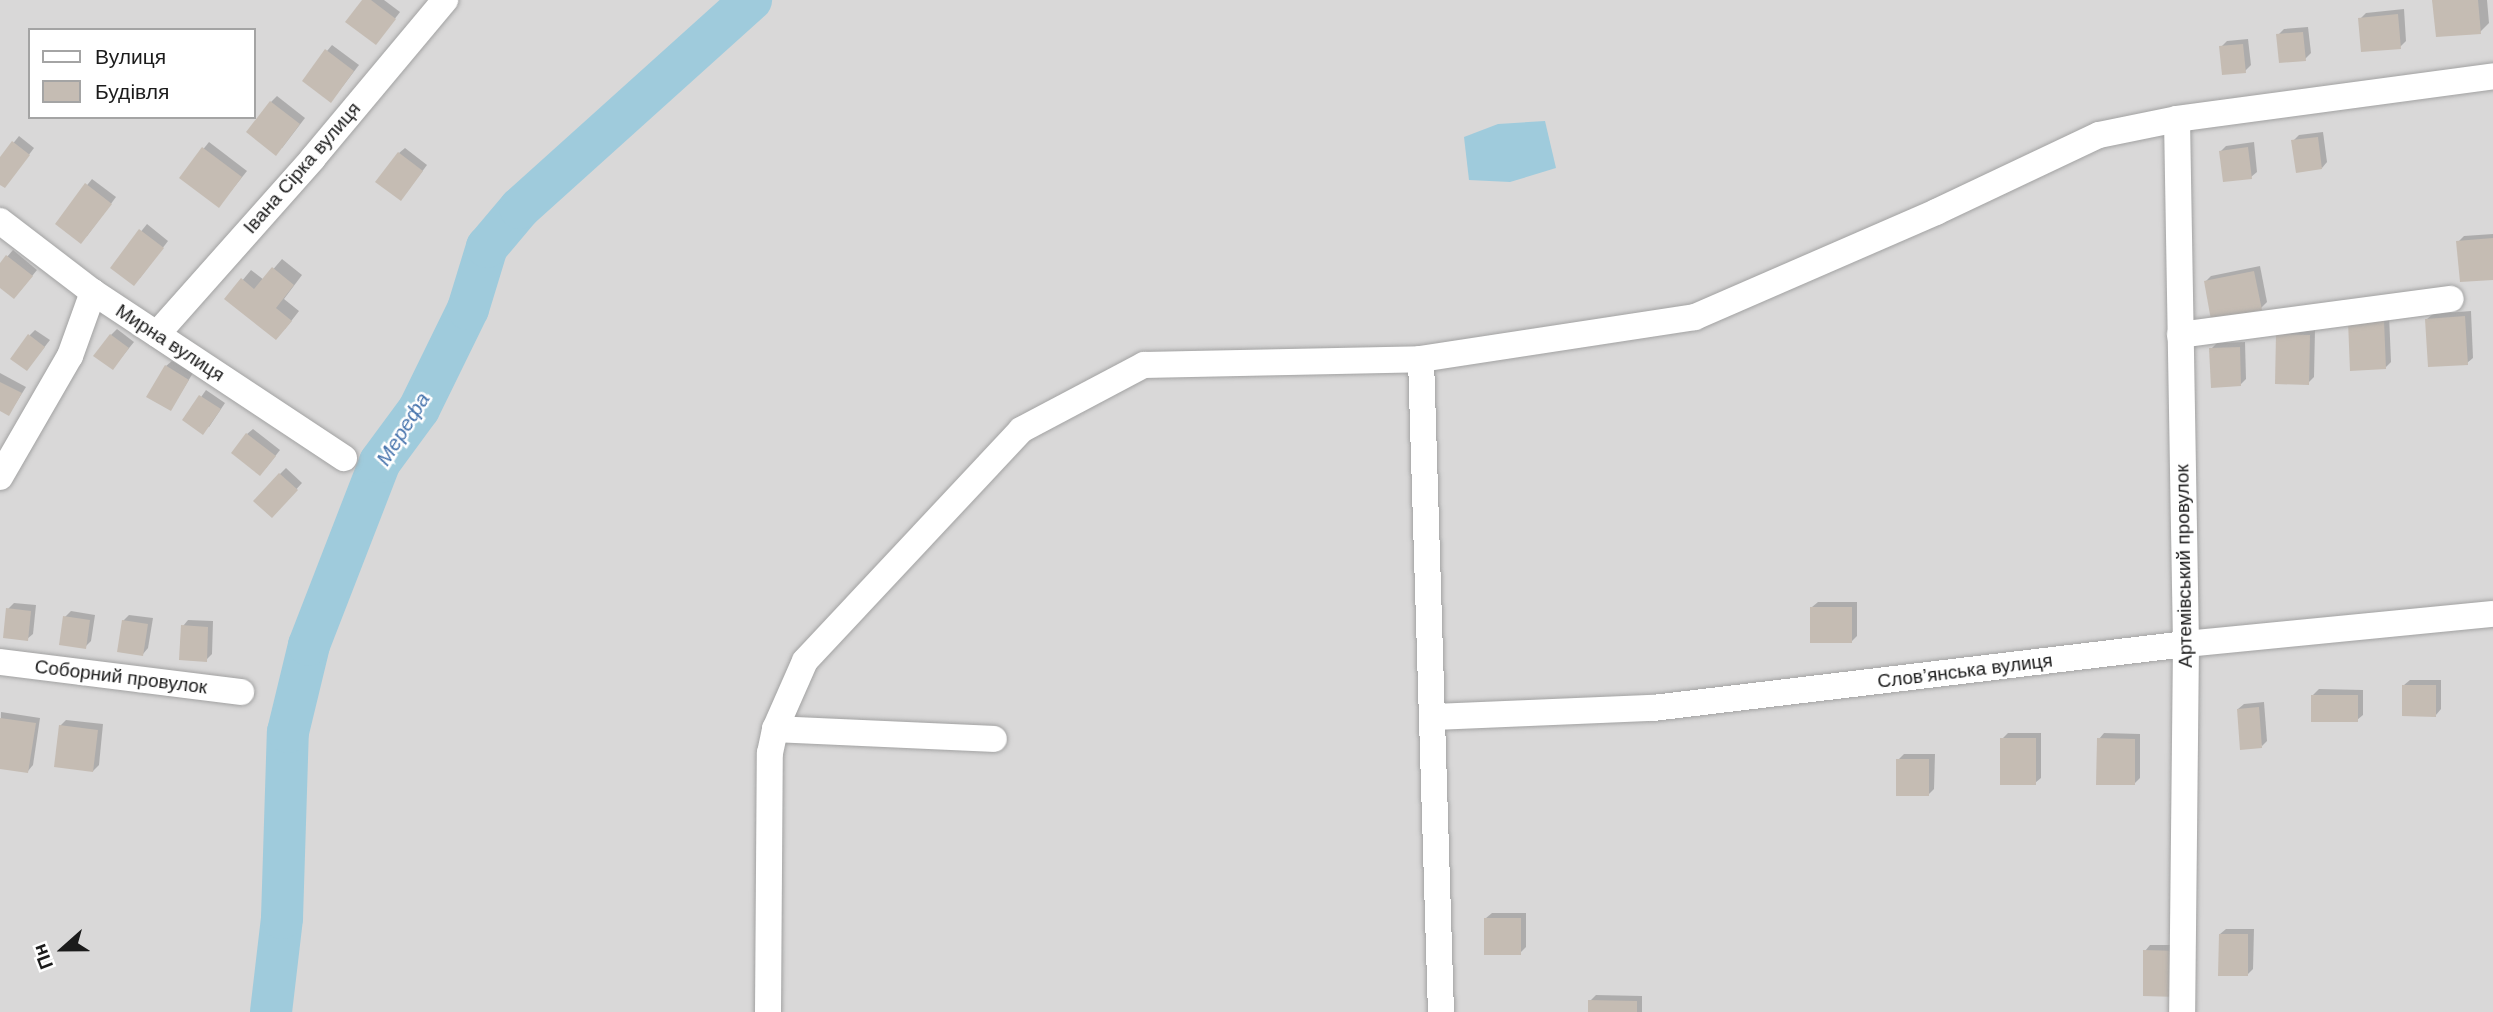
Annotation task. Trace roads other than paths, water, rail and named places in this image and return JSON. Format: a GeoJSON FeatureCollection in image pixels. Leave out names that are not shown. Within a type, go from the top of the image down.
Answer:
{"type":"FeatureCollection","features":[{"type":"Feature","properties":{"kind":"street","name":"Івана Сірка вулиця"},"geometry":{"type":"LineString","coordinates":[[157,334],[313,158],[445,0]]}},
{"type":"Feature","properties":{"kind":"street"},"geometry":{"type":"LineString","coordinates":[[768,1012],[770,752],[775,729],[804,661],[1021,430],[1144,365],[1421,359],[1695,317],[1937,212],[2099,135],[2177,119],[2493,76]]}},
{"type":"Feature","properties":{"kind":"street","name":"Артемівський провулок"},"geometry":{"type":"LineString","coordinates":[[2177,119],[2186,644],[2182,1012]]}},
{"type":"Feature","properties":{"kind":"street","name":"Мирна вулиця"},"geometry":{"type":"LineString","coordinates":[[0,221],[93,292],[344,458]]}},
{"type":"Feature","properties":{"kind":"street"},"geometry":{"type":"LineString","coordinates":[[0,478],[70,356],[93,292]]}},
{"type":"Feature","properties":{"kind":"street"},"geometry":{"type":"LineString","coordinates":[[2180,335],[2451,299]]}},
{"type":"Feature","properties":{"kind":"street"},"geometry":{"type":"LineString","coordinates":[[1421,359],[1436,718],[1441,1012]]}},
{"type":"Feature","properties":{"kind":"street","name":"Слов’янська вулиця"},"geometry":{"type":"LineString","coordinates":[[1436,718],[1653,708],[2186,644],[2493,614]]}},
{"type":"Feature","properties":{"kind":"street","name":"Соборний провулок"},"geometry":{"type":"LineString","coordinates":[[0,662],[241,692]]}},
{"type":"Feature","properties":{"kind":"street"},"geometry":{"type":"LineString","coordinates":[[775,729],[994,739]]}},
{"type":"Feature","properties":{"kind":"water"},"geometry":{"type":"Polygon","coordinates":[[[1545,121],[1556,168],[1510,182],[1469,180],[1464,137],[1498,124],[1545,121]]]}},
{"type":"Feature","properties":{"kind":"waterway","name":"Мерефа"},"geometry":{"type":"LineString","coordinates":[[271,1012],[282,918],[288,732],[309,645],[380,462],[419,409],[468,309],[487,247],[520,208],[751,0]]}}]}
